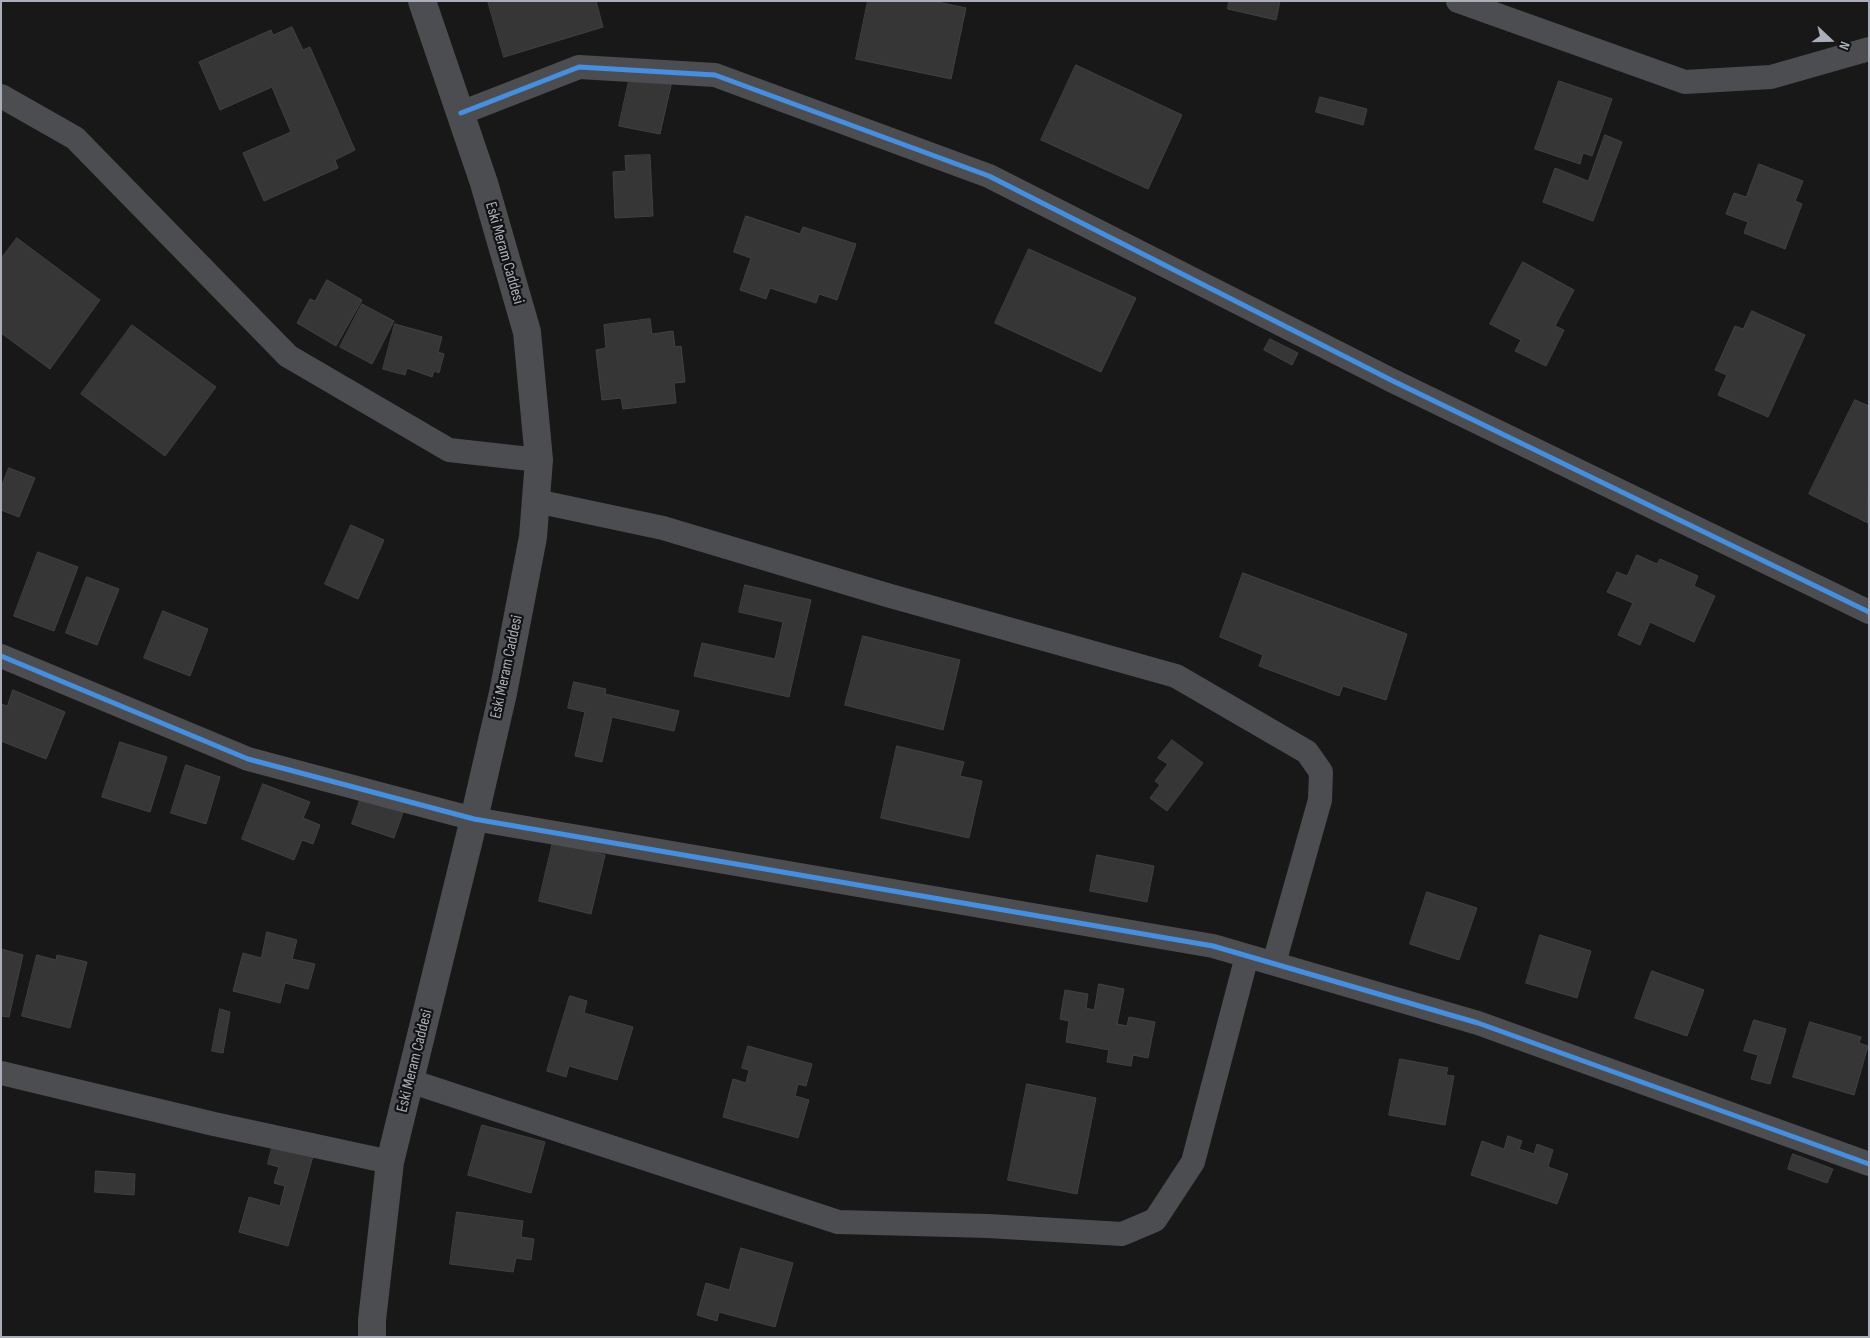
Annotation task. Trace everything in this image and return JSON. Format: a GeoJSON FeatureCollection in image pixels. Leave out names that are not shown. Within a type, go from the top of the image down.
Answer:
{"type":"FeatureCollection","features":[{"type":"Feature","properties":{"kind":"street","name":"Eski Meram Caddesi"},"geometry":{"type":"LineString","coordinates":[[372,1337],[372,1320],[390,1162],[474,819],[502,693],[533,537],[539,460],[527,332],[484,183],[422,1]]}},
{"type":"Feature","properties":{"kind":"street"},"geometry":{"type":"LineString","coordinates":[[1458,1],[1685,82],[1771,77],[1869,49]]}},
{"type":"Feature","properties":{"kind":"street"},"geometry":{"type":"LineString","coordinates":[[461,113],[579,67],[715,75],[989,176],[1393,381],[1869,612]]}},
{"type":"Feature","properties":{"kind":"street"},"geometry":{"type":"LineString","coordinates":[[1,96],[74,138],[288,356],[449,450],[539,460]]}},
{"type":"Feature","properties":{"kind":"street"},"geometry":{"type":"LineString","coordinates":[[536,500],[663,528],[886,595],[1176,676],[1307,752],[1321,772],[1320,800],[1274,963]]}},
{"type":"Feature","properties":{"kind":"street"},"geometry":{"type":"LineString","coordinates":[[1,656],[248,759],[474,819],[1213,946],[1478,1023],[1869,1164]]}},
{"type":"Feature","properties":{"kind":"street"},"geometry":{"type":"LineString","coordinates":[[410,1081],[838,1222],[988,1226],[1122,1234],[1155,1220],[1193,1162],[1247,956]]}},
{"type":"Feature","properties":{"kind":"street"},"geometry":{"type":"LineString","coordinates":[[1,1073],[214,1124],[390,1162]]}},
{"type":"Feature","properties":{"kind":"building"},"geometry":{"type":"Polygon","coordinates":[[[488,1],[596,1],[603,27],[504,57],[488,1]]]}},
{"type":"Feature","properties":{"kind":"building"},"geometry":{"type":"Polygon","coordinates":[[[868,1],[933,1],[966,8],[951,79],[856,59],[868,1]]]}},
{"type":"Feature","properties":{"kind":"building"},"geometry":{"type":"Polygon","coordinates":[[[1229,1],[1280,1],[1276,20],[1228,9],[1229,1]]]}},
{"type":"Feature","properties":{"kind":"building"},"geometry":{"type":"Polygon","coordinates":[[[292,27],[303,50],[310,47],[355,150],[335,160],[338,168],[264,201],[243,153],[291,132],[272,87],[220,110],[199,62],[271,30],[273,35],[292,27]]]}},
{"type":"Feature","properties":{"kind":"building"},"geometry":{"type":"Polygon","coordinates":[[[1076,65],[1182,115],[1148,189],[1041,140],[1076,65]]]}},
{"type":"Feature","properties":{"kind":"building"},"geometry":{"type":"Polygon","coordinates":[[[631,72],[672,81],[660,134],[619,126],[631,72]]]}},
{"type":"Feature","properties":{"kind":"building"},"geometry":{"type":"Polygon","coordinates":[[[1559,81],[1612,99],[1592,156],[1583,153],[1580,164],[1535,149],[1559,81]]]}},
{"type":"Feature","properties":{"kind":"building"},"geometry":{"type":"Polygon","coordinates":[[[1320,97],[1367,109],[1363,125],[1316,112],[1320,97]]]}},
{"type":"Feature","properties":{"kind":"building"},"geometry":{"type":"Polygon","coordinates":[[[1605,135],[1622,142],[1593,221],[1543,202],[1555,168],[1588,181],[1605,135]]]}},
{"type":"Feature","properties":{"kind":"building"},"geometry":{"type":"Polygon","coordinates":[[[650,155],[653,216],[615,218],[613,172],[626,171],[625,156],[650,155]]]}},
{"type":"Feature","properties":{"kind":"building"},"geometry":{"type":"Polygon","coordinates":[[[1759,164],[1803,181],[1795,201],[1802,204],[1785,249],[1744,233],[1748,222],[1726,214],[1734,193],[1746,197],[1759,164]]]}},
{"type":"Feature","properties":{"kind":"building"},"geometry":{"type":"Polygon","coordinates":[[[746,216],[800,234],[803,227],[856,244],[837,300],[819,294],[816,303],[770,288],[766,299],[740,290],[751,258],[734,252],[746,216]]]}},
{"type":"Feature","properties":{"kind":"building"},"geometry":{"type":"Polygon","coordinates":[[[17,238],[100,300],[50,369],[1,333],[1,259],[17,238]]]}},
{"type":"Feature","properties":{"kind":"building"},"geometry":{"type":"Polygon","coordinates":[[[1029,249],[1136,298],[1101,372],[995,323],[1029,249]]]}},
{"type":"Feature","properties":{"kind":"building"},"geometry":{"type":"Polygon","coordinates":[[[1523,262],[1574,290],[1555,326],[1564,330],[1546,366],[1515,351],[1521,340],[1490,324],[1523,262]]]}},
{"type":"Feature","properties":{"kind":"building"},"geometry":{"type":"Polygon","coordinates":[[[327,280],[362,300],[336,346],[297,323],[310,299],[315,301],[327,280]]]}},
{"type":"Feature","properties":{"kind":"building"},"geometry":{"type":"Polygon","coordinates":[[[362,304],[394,321],[372,364],[340,347],[362,304]]]}},
{"type":"Feature","properties":{"kind":"building"},"geometry":{"type":"Polygon","coordinates":[[[1752,311],[1805,335],[1768,417],[1718,395],[1727,375],[1715,370],[1735,326],[1743,329],[1752,311]]]}},
{"type":"Feature","properties":{"kind":"building"},"geometry":{"type":"Polygon","coordinates":[[[650,319],[652,334],[673,331],[675,347],[681,346],[685,382],[674,383],[676,403],[623,409],[621,398],[602,400],[596,350],[606,348],[604,325],[650,319]]]}},
{"type":"Feature","properties":{"kind":"building"},"geometry":{"type":"Polygon","coordinates":[[[395,324],[442,337],[438,352],[444,354],[439,373],[434,371],[432,377],[407,368],[405,375],[383,369],[395,324]]]}},
{"type":"Feature","properties":{"kind":"building"},"geometry":{"type":"Polygon","coordinates":[[[132,325],[216,387],[165,456],[81,394],[132,325]]]}},
{"type":"Feature","properties":{"kind":"building"},"geometry":{"type":"Polygon","coordinates":[[[1270,339],[1298,353],[1292,365],[1264,350],[1270,339]]]}},
{"type":"Feature","properties":{"kind":"building"},"geometry":{"type":"Polygon","coordinates":[[[1855,400],[1869,406],[1868,523],[1809,494],[1855,400]]]}},
{"type":"Feature","properties":{"kind":"building"},"geometry":{"type":"Polygon","coordinates":[[[9,468],[35,478],[19,517],[1,510],[1,488],[9,468]]]}},
{"type":"Feature","properties":{"kind":"building"},"geometry":{"type":"Polygon","coordinates":[[[351,525],[384,540],[358,599],[325,584],[351,525]]]}},
{"type":"Feature","properties":{"kind":"building"},"geometry":{"type":"Polygon","coordinates":[[[38,552],[78,567],[54,631],[14,616],[38,552]]]}},
{"type":"Feature","properties":{"kind":"building"},"geometry":{"type":"Polygon","coordinates":[[[1637,555],[1657,564],[1660,559],[1698,576],[1694,586],[1715,596],[1694,642],[1650,622],[1640,645],[1618,635],[1633,603],[1607,592],[1617,572],[1627,576],[1637,555]]]}},
{"type":"Feature","properties":{"kind":"building"},"geometry":{"type":"Polygon","coordinates":[[[1243,573],[1407,634],[1386,700],[1343,686],[1339,696],[1259,666],[1263,655],[1220,637],[1243,573]]]}},
{"type":"Feature","properties":{"kind":"building"},"geometry":{"type":"Polygon","coordinates":[[[87,577],[119,589],[97,645],[66,633],[87,577]]]}},
{"type":"Feature","properties":{"kind":"building"},"geometry":{"type":"Polygon","coordinates":[[[745,585],[811,600],[789,697],[694,676],[702,643],[775,659],[783,622],[739,612],[745,585]]]}},
{"type":"Feature","properties":{"kind":"building"},"geometry":{"type":"Polygon","coordinates":[[[163,611],[208,629],[190,676],[144,658],[163,611]]]}},
{"type":"Feature","properties":{"kind":"building"},"geometry":{"type":"Polygon","coordinates":[[[863,636],[960,660],[943,730],[845,705],[863,636]]]}},
{"type":"Feature","properties":{"kind":"building"},"geometry":{"type":"Polygon","coordinates":[[[574,682],[606,689],[605,694],[679,711],[674,731],[612,717],[602,762],[575,756],[585,712],[568,708],[574,682]]]}},
{"type":"Feature","properties":{"kind":"building"},"geometry":{"type":"Polygon","coordinates":[[[13,690],[65,712],[46,759],[1,741],[1,704],[7,706],[13,690]]]}},
{"type":"Feature","properties":{"kind":"building"},"geometry":{"type":"Polygon","coordinates":[[[1172,740],[1203,763],[1167,811],[1150,798],[1160,785],[1155,781],[1168,764],[1158,758],[1172,740]]]}},
{"type":"Feature","properties":{"kind":"building"},"geometry":{"type":"Polygon","coordinates":[[[120,742],[167,757],[150,812],[102,797],[120,742]]]}},
{"type":"Feature","properties":{"kind":"building"},"geometry":{"type":"Polygon","coordinates":[[[897,746],[964,762],[960,776],[982,781],[969,838],[881,818],[897,746]]]}},
{"type":"Feature","properties":{"kind":"building"},"geometry":{"type":"Polygon","coordinates":[[[186,765],[220,777],[206,824],[171,813],[186,765]]]}},
{"type":"Feature","properties":{"kind":"building"},"geometry":{"type":"Polygon","coordinates":[[[263,784],[310,802],[303,818],[320,825],[313,844],[302,840],[294,860],[242,839],[263,784]]]}},
{"type":"Feature","properties":{"kind":"building"},"geometry":{"type":"Polygon","coordinates":[[[363,791],[406,804],[394,838],[352,824],[363,791]]]}},
{"type":"Feature","properties":{"kind":"building"},"geometry":{"type":"Polygon","coordinates":[[[553,842],[605,855],[591,914],[539,901],[553,842]]]}},
{"type":"Feature","properties":{"kind":"building"},"geometry":{"type":"Polygon","coordinates":[[[1097,855],[1154,866],[1147,902],[1090,891],[1097,855]]]}},
{"type":"Feature","properties":{"kind":"building"},"geometry":{"type":"Polygon","coordinates":[[[1427,892],[1477,908],[1459,960],[1410,944],[1427,892]]]}},
{"type":"Feature","properties":{"kind":"building"},"geometry":{"type":"Polygon","coordinates":[[[267,932],[297,940],[292,959],[315,964],[308,989],[285,983],[280,1003],[233,991],[243,953],[261,958],[267,932]]]}},
{"type":"Feature","properties":{"kind":"building"},"geometry":{"type":"Polygon","coordinates":[[[1540,935],[1591,951],[1577,998],[1526,983],[1540,935]]]}},
{"type":"Feature","properties":{"kind":"building"},"geometry":{"type":"Polygon","coordinates":[[[1,949],[23,955],[9,1017],[1,1016],[1,949]]]}},
{"type":"Feature","properties":{"kind":"building"},"geometry":{"type":"Polygon","coordinates":[[[37,955],[56,960],[57,955],[87,962],[70,1028],[22,1016],[37,955]]]}},
{"type":"Feature","properties":{"kind":"building"},"geometry":{"type":"Polygon","coordinates":[[[1652,971],[1704,990],[1687,1036],[1635,1018],[1652,971]]]}},
{"type":"Feature","properties":{"kind":"building"},"geometry":{"type":"Polygon","coordinates":[[[1099,984],[1124,989],[1117,1024],[1127,1026],[1129,1017],[1155,1022],[1148,1058],[1133,1055],[1131,1066],[1107,1062],[1109,1050],[1066,1042],[1069,1021],[1060,1019],[1065,990],[1088,994],[1086,1008],[1094,1010],[1099,984]]]}},
{"type":"Feature","properties":{"kind":"building"},"geometry":{"type":"Polygon","coordinates":[[[570,996],[587,1001],[584,1013],[633,1027],[617,1080],[569,1066],[566,1077],[547,1071],[570,996]]]}},
{"type":"Feature","properties":{"kind":"building"},"geometry":{"type":"Polygon","coordinates":[[[220,1009],[230,1012],[223,1053],[212,1051],[220,1009]]]}},
{"type":"Feature","properties":{"kind":"building"},"geometry":{"type":"Polygon","coordinates":[[[1754,1020],[1786,1029],[1770,1084],[1751,1079],[1758,1055],[1744,1051],[1754,1020]]]}},
{"type":"Feature","properties":{"kind":"building"},"geometry":{"type":"Polygon","coordinates":[[[1810,1022],[1861,1037],[1859,1043],[1868,1046],[1854,1095],[1793,1077],[1810,1022]]]}},
{"type":"Feature","properties":{"kind":"building"},"geometry":{"type":"Polygon","coordinates":[[[748,1046],[812,1064],[806,1086],[798,1084],[795,1096],[809,1100],[798,1138],[723,1117],[733,1079],[746,1083],[749,1070],[742,1068],[748,1046]]]}},
{"type":"Feature","properties":{"kind":"building"},"geometry":{"type":"Polygon","coordinates":[[[1400,1059],[1448,1068],[1446,1075],[1454,1076],[1445,1125],[1389,1115],[1400,1059]]]}},
{"type":"Feature","properties":{"kind":"building"},"geometry":{"type":"Polygon","coordinates":[[[1027,1084],[1096,1098],[1077,1194],[1008,1180],[1027,1084]]]}},
{"type":"Feature","properties":{"kind":"building"},"geometry":{"type":"Polygon","coordinates":[[[482,1125],[545,1142],[531,1193],[468,1175],[482,1125]]]}},
{"type":"Feature","properties":{"kind":"building"},"geometry":{"type":"Polygon","coordinates":[[[1508,1136],[1522,1141],[1519,1149],[1534,1154],[1537,1144],[1553,1150],[1548,1167],[1568,1174],[1557,1204],[1471,1175],[1482,1141],[1504,1149],[1508,1136]]]}},
{"type":"Feature","properties":{"kind":"building"},"geometry":{"type":"Polygon","coordinates":[[[273,1144],[313,1156],[288,1246],[239,1232],[249,1197],[280,1206],[285,1186],[274,1183],[279,1167],[268,1164],[273,1144]]]}},
{"type":"Feature","properties":{"kind":"building"},"geometry":{"type":"Polygon","coordinates":[[[1793,1154],[1833,1169],[1827,1183],[1788,1169],[1793,1154]]]}},
{"type":"Feature","properties":{"kind":"building"},"geometry":{"type":"Polygon","coordinates":[[[96,1171],[135,1174],[134,1195],[95,1192],[96,1171]]]}},
{"type":"Feature","properties":{"kind":"building"},"geometry":{"type":"Polygon","coordinates":[[[457,1212],[523,1221],[521,1237],[534,1239],[531,1260],[516,1258],[513,1272],[450,1264],[457,1212]]]}},
{"type":"Feature","properties":{"kind":"building"},"geometry":{"type":"Polygon","coordinates":[[[741,1248],[793,1263],[775,1327],[719,1312],[717,1321],[697,1315],[706,1283],[729,1290],[741,1248]]]}},
{"type":"Feature","properties":{"kind":"cycle path"},"geometry":{"type":"LineString","coordinates":[[461,113],[579,67],[715,75],[989,176],[1393,381],[1869,612]]}},
{"type":"Feature","properties":{"kind":"cycle path"},"geometry":{"type":"LineString","coordinates":[[1,656],[248,759],[474,819],[1213,946],[1478,1023],[1869,1164]]}}]}
